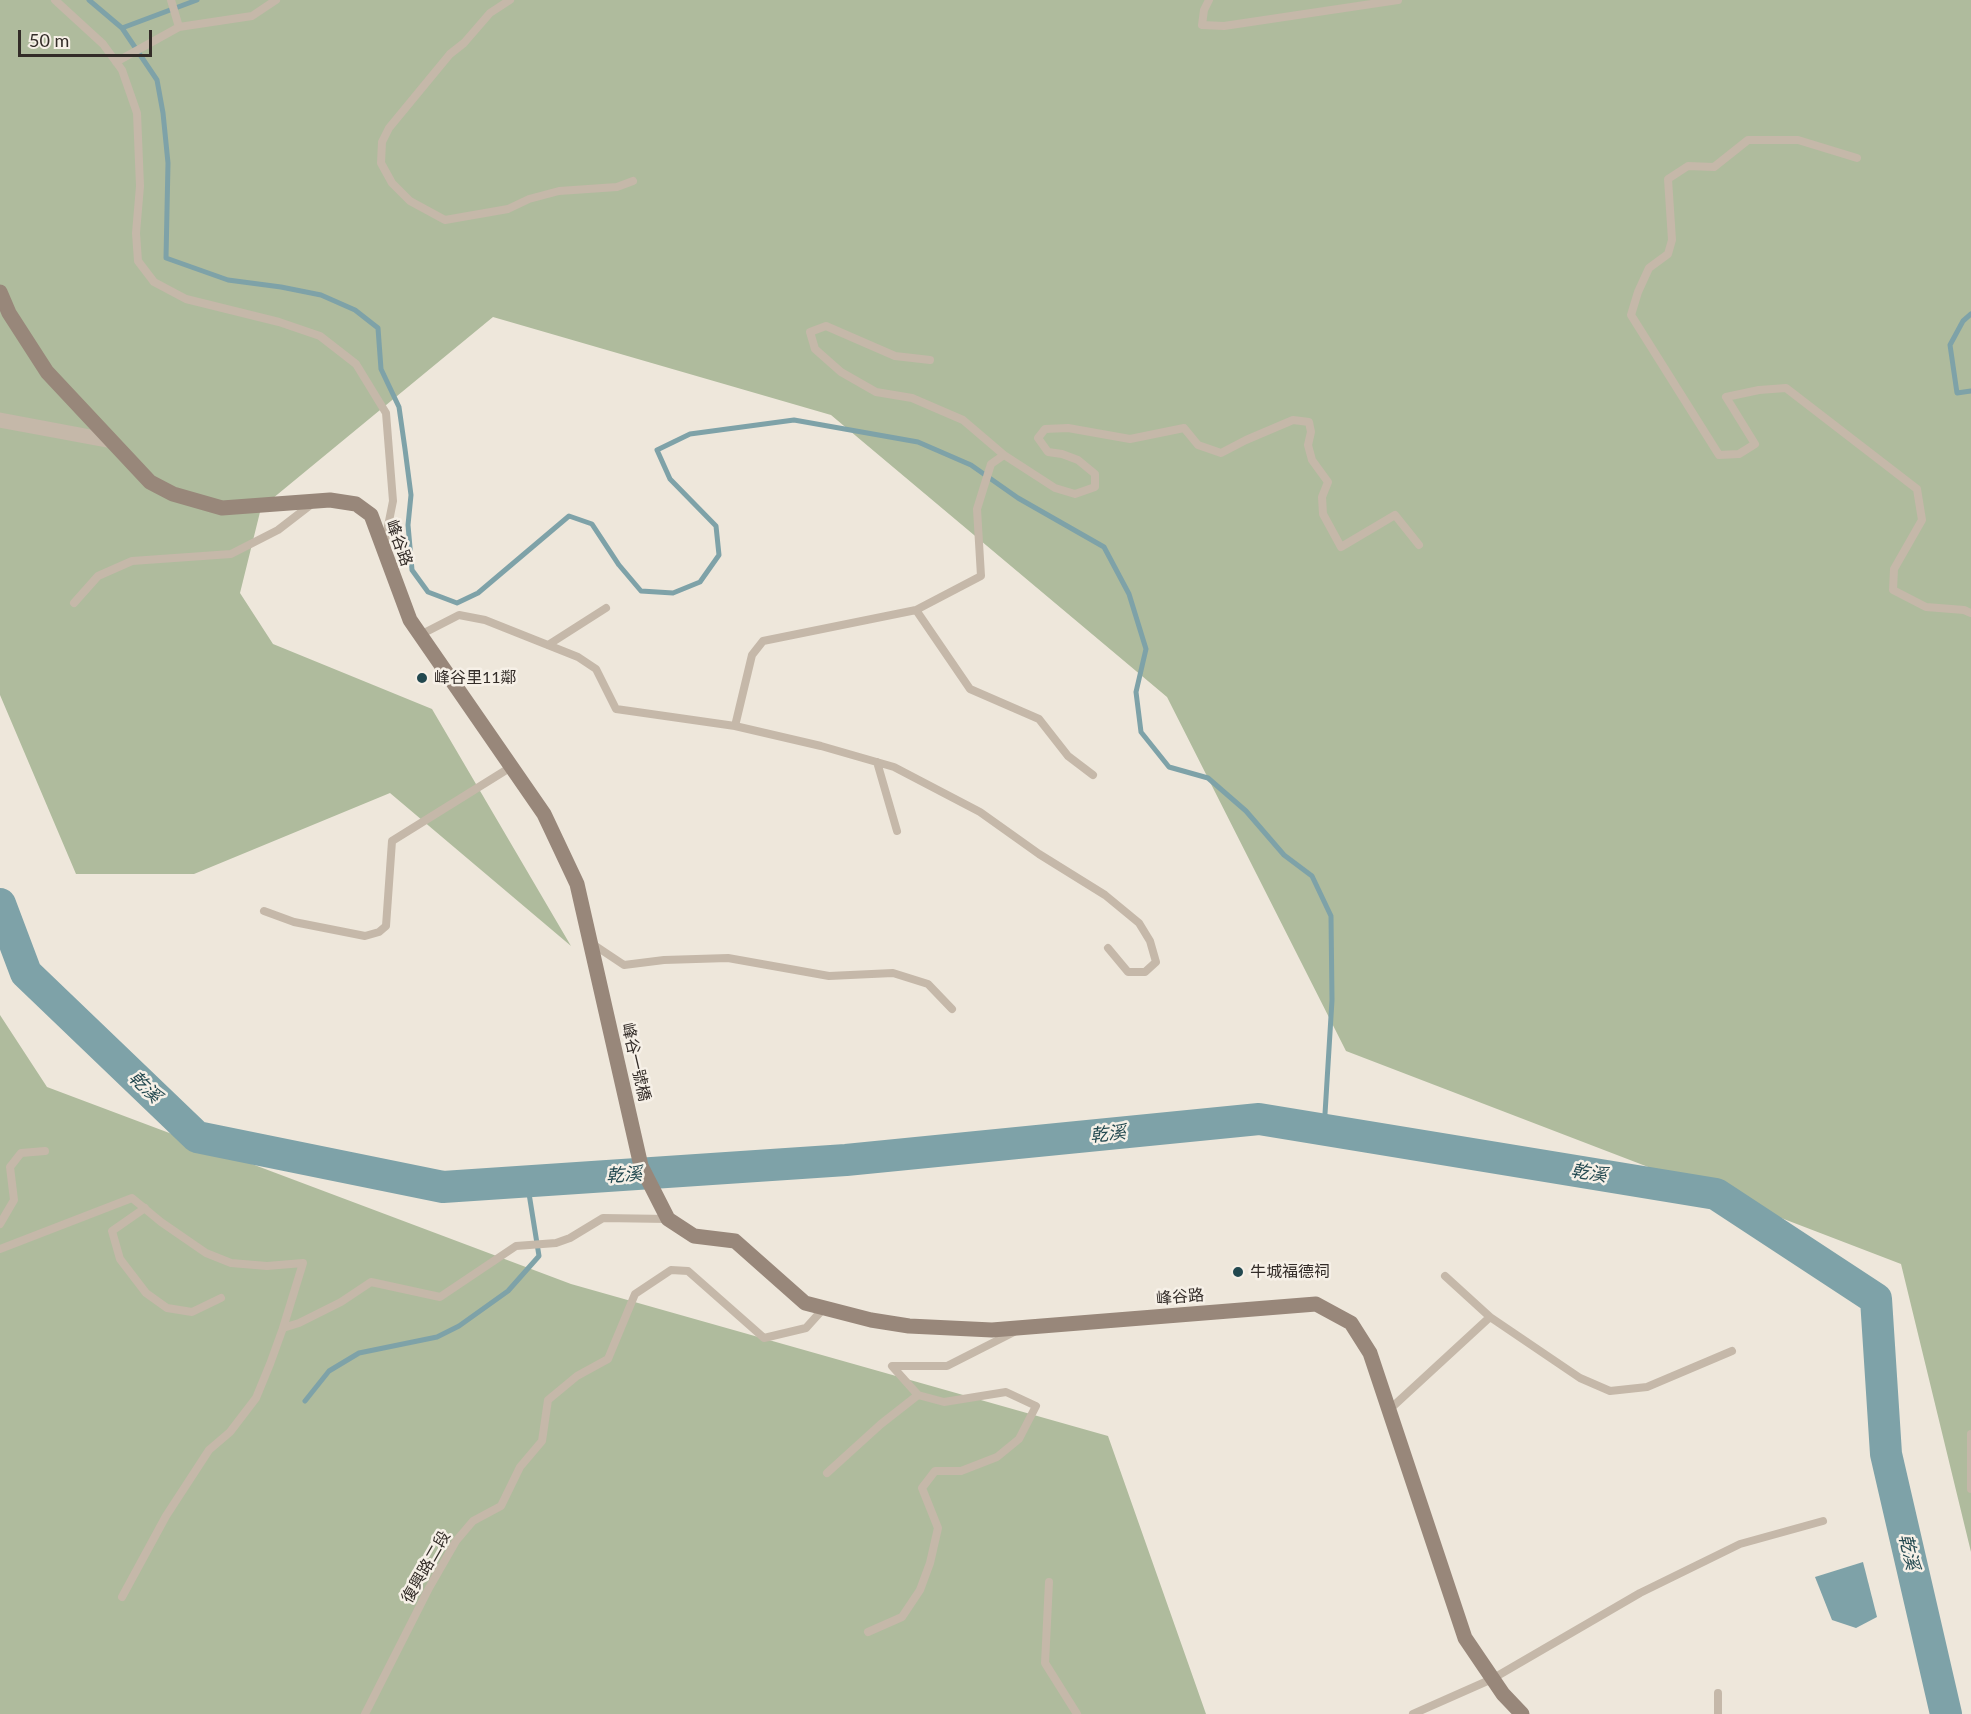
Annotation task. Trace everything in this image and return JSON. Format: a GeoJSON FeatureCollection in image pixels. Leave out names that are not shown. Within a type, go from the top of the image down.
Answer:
{"type":"FeatureCollection","features":[{"type":"Feature","properties":{"kind":"street","name":"峰谷路"},"geometry":{"type":"LineString","coordinates":[[0,292],[9,313],[47,372],[150,482],[173,494],[222,508],[330,500],[356,504],[371,515],[383,553],[410,620],[544,814],[577,884],[596,966]]}},
{"type":"Feature","properties":{"kind":"street"},"geometry":{"type":"LineString","coordinates":[[0,420],[112,441]]}},
{"type":"Feature","properties":{"kind":"street","name":"峰谷一號橋"},"geometry":{"type":"LineString","coordinates":[[596,966],[641,1166],[667,1218]]}},
{"type":"Feature","properties":{"kind":"street","name":"峰谷路"},"geometry":{"type":"LineString","coordinates":[[667,1218],[694,1236],[735,1241],[805,1303],[871,1320],[909,1326],[1020,1329],[1316,1304],[1351,1323],[1370,1353],[1461,1629],[1503,1694],[1522,1714]]}},
{"type":"Feature","properties":{"kind":"lane"},"geometry":{"type":"LineString","coordinates":[[55,0],[103,44],[122,70],[137,113],[140,186],[136,233],[138,261],[154,282],[186,299],[279,322],[320,336],[356,364],[386,413],[393,501],[383,553]]}},
{"type":"Feature","properties":{"kind":"lane"},"geometry":{"type":"LineString","coordinates":[[171,0],[178,23]]}},
{"type":"Feature","properties":{"kind":"lane"},"geometry":{"type":"LineString","coordinates":[[116,62],[178,23],[252,16],[276,0]]}},
{"type":"Feature","properties":{"kind":"lane"},"geometry":{"type":"LineString","coordinates":[[510,0],[490,13],[464,43],[450,54],[389,128],[382,142],[381,163],[392,183],[410,201],[445,220],[508,209],[529,199],[559,191],[617,187],[633,181]]}},
{"type":"Feature","properties":{"kind":"lane"},"geometry":{"type":"LineString","coordinates":[[1209,0],[1204,10],[1202,25],[1224,26],[1398,0]]}},
{"type":"Feature","properties":{"kind":"lane"},"geometry":{"type":"LineString","coordinates":[[1857,158],[1798,141],[1749,140],[1713,167],[1688,166],[1668,179],[1672,240],[1668,254],[1649,268],[1631,315],[1719,455],[1739,454],[1755,444],[1725,397],[1759,390],[1786,388],[1917,489],[1922,520],[1894,569],[1893,590],[1926,607],[1964,610],[1971,613]]}},
{"type":"Feature","properties":{"kind":"lane"},"geometry":{"type":"LineString","coordinates":[[930,360],[895,356],[826,327],[810,332],[815,349],[841,372],[876,392],[912,398],[963,420],[1004,455],[1055,488],[1075,494],[1095,487],[1095,474],[1078,460],[1048,452],[1038,438],[1045,429],[1068,428],[1130,439],[1184,428],[1198,445],[1221,453],[1293,420],[1309,422],[1311,432],[1308,445],[1312,460],[1328,482],[1322,498],[1323,514],[1341,547],[1395,515],[1419,545]]}},
{"type":"Feature","properties":{"kind":"lane"},"geometry":{"type":"LineString","coordinates":[[735,726],[752,656],[763,641],[916,610],[981,576],[977,508],[991,465],[1004,455]]}},
{"type":"Feature","properties":{"kind":"lane"},"geometry":{"type":"LineString","coordinates":[[74,603],[98,576],[132,561],[231,554],[278,530],[316,501]]}},
{"type":"Feature","properties":{"kind":"lane"},"geometry":{"type":"LineString","coordinates":[[548,645],[606,608]]}},
{"type":"Feature","properties":{"kind":"lane"},"geometry":{"type":"LineString","coordinates":[[916,610],[970,689],[1039,719],[1068,756],[1093,775]]}},
{"type":"Feature","properties":{"kind":"lane"},"geometry":{"type":"LineString","coordinates":[[420,635],[459,615],[485,620],[578,657],[597,669],[616,709],[735,726],[821,746],[894,767],[980,812],[1039,854],[1106,895],[1139,923],[1150,941],[1156,962],[1145,972],[1128,972],[1108,948]]}},
{"type":"Feature","properties":{"kind":"lane"},"geometry":{"type":"LineString","coordinates":[[877,762],[897,831]]}},
{"type":"Feature","properties":{"kind":"lane"},"geometry":{"type":"LineString","coordinates":[[264,911],[294,922],[366,936],[379,932],[386,926],[392,841],[511,766]]}},
{"type":"Feature","properties":{"kind":"lane"},"geometry":{"type":"LineString","coordinates":[[591,943],[624,965],[664,960],[728,958],[828,976],[893,973],[928,984],[952,1009]]}},
{"type":"Feature","properties":{"kind":"lane"},"geometry":{"type":"LineString","coordinates":[[0,1224],[14,1200],[10,1167],[21,1153],[45,1151]]}},
{"type":"Feature","properties":{"kind":"lane"},"geometry":{"type":"LineString","coordinates":[[0,1249],[132,1198],[206,1253],[231,1263],[267,1266],[303,1263],[283,1328],[256,1398],[230,1432],[209,1450],[202,1460],[166,1516],[122,1597]]}},
{"type":"Feature","properties":{"kind":"lane"},"geometry":{"type":"LineString","coordinates":[[145,1208],[112,1231],[120,1258],[146,1293],[167,1308],[192,1312],[221,1298]]}},
{"type":"Feature","properties":{"kind":"lane"},"geometry":{"type":"LineString","coordinates":[[283,1328],[299,1323],[342,1302],[371,1282],[440,1297],[516,1246],[549,1244],[570,1238],[603,1218],[667,1218]]}},
{"type":"Feature","properties":{"kind":"lane","name":"復興路二段"},"geometry":{"type":"LineString","coordinates":[[365,1714],[429,1588],[456,1541],[473,1521],[501,1506],[520,1467],[542,1441],[548,1400],[577,1376],[608,1359],[635,1294],[671,1270],[688,1271],[764,1338],[806,1328],[824,1308]]}},
{"type":"Feature","properties":{"kind":"lane"},"geometry":{"type":"LineString","coordinates":[[1445,1276],[1490,1317],[1580,1378],[1610,1391],[1647,1387],[1732,1351]]}},
{"type":"Feature","properties":{"kind":"lane"},"geometry":{"type":"LineString","coordinates":[[1389,1410],[1490,1317]]}},
{"type":"Feature","properties":{"kind":"lane"},"geometry":{"type":"LineString","coordinates":[[868,1632],[902,1617],[920,1590],[930,1563],[938,1528],[922,1488],[935,1471],[961,1471],[997,1457],[1019,1439],[1036,1407],[1006,1392],[944,1402],[918,1395],[892,1366],[947,1366],[1020,1329]]}},
{"type":"Feature","properties":{"kind":"lane"},"geometry":{"type":"LineString","coordinates":[[827,1473],[881,1424],[918,1395]]}},
{"type":"Feature","properties":{"kind":"lane"},"geometry":{"type":"LineString","coordinates":[[1971,1434],[1971,1489]]}},
{"type":"Feature","properties":{"kind":"lane"},"geometry":{"type":"LineString","coordinates":[[1413,1714],[1492,1678],[1640,1593],[1740,1544],[1823,1521]]}},
{"type":"Feature","properties":{"kind":"lane"},"geometry":{"type":"LineString","coordinates":[[1050,1582],[1045,1663],[1077,1714]]}},
{"type":"Feature","properties":{"kind":"lane"},"geometry":{"type":"LineString","coordinates":[[1718,1694],[1718,1714]]}},
{"type":"Feature","properties":{"kind":"green space"},"geometry":{"type":"Polygon","coordinates":[[[0,0],[1971,0],[1971,1552],[1901,1264],[1346,1051],[1167,697],[831,415],[493,317],[261,508],[240,593],[273,644],[432,709],[571,946],[390,793],[194,874],[76,874],[0,695],[0,0]]]}},
{"type":"Feature","properties":{"kind":"green space"},"geometry":{"type":"Polygon","coordinates":[[[0,1015],[47,1087],[571,1284],[1108,1436],[1206,1714],[0,1714],[0,1015]]]}},
{"type":"Feature","properties":{"kind":"water"},"geometry":{"type":"Polygon","coordinates":[[[1863,1562],[1877,1617],[1856,1628],[1832,1620],[1815,1577],[1863,1562]]]}},
{"type":"Feature","properties":{"kind":"waterway"},"geometry":{"type":"LineString","coordinates":[[89,0],[122,28],[157,80],[168,163],[166,258],[228,280],[321,295],[355,310],[378,328],[381,369],[399,407],[405,449],[411,495],[408,525],[412,570],[428,592],[457,603],[478,593],[569,516],[592,524],[619,565],[641,591],[673,593],[700,582],[719,555],[716,526],[670,479],[657,450],[690,434],[794,420],[918,442],[971,465],[1018,498],[1104,547],[1129,594],[1146,649],[1136,692],[1141,732],[1169,767],[1208,778],[1246,811],[1284,855],[1312,876],[1331,916],[1332,1000],[1324,1130]]}},
{"type":"Feature","properties":{"kind":"waterway"},"geometry":{"type":"LineString","coordinates":[[122,28],[197,0]]}},
{"type":"Feature","properties":{"kind":"waterway"},"geometry":{"type":"LineString","coordinates":[[1971,314],[1963,321],[1950,345],[1957,393],[1971,391]]}},
{"type":"Feature","properties":{"kind":"waterway","name":"乾溪"},"geometry":{"type":"LineString","coordinates":[[0,904],[26,973],[197,1137],[443,1187],[846,1160],[1259,1119],[1716,1194],[1876,1299],[1886,1454],[1946,1714]]}},
{"type":"Feature","properties":{"kind":"waterway"},"geometry":{"type":"LineString","coordinates":[[305,1401],[329,1371],[359,1353],[437,1337],[459,1326],[508,1291],[539,1256],[527,1181]]}},
{"type":"Feature","properties":{"kind":"place","name":"峰谷里11鄰"},"geometry":{"type":"Point","coordinates":[422,678]}},
{"type":"Feature","properties":{"kind":"place","name":"牛城福德祠"},"geometry":{"type":"Point","coordinates":[1238,1272]}}]}
